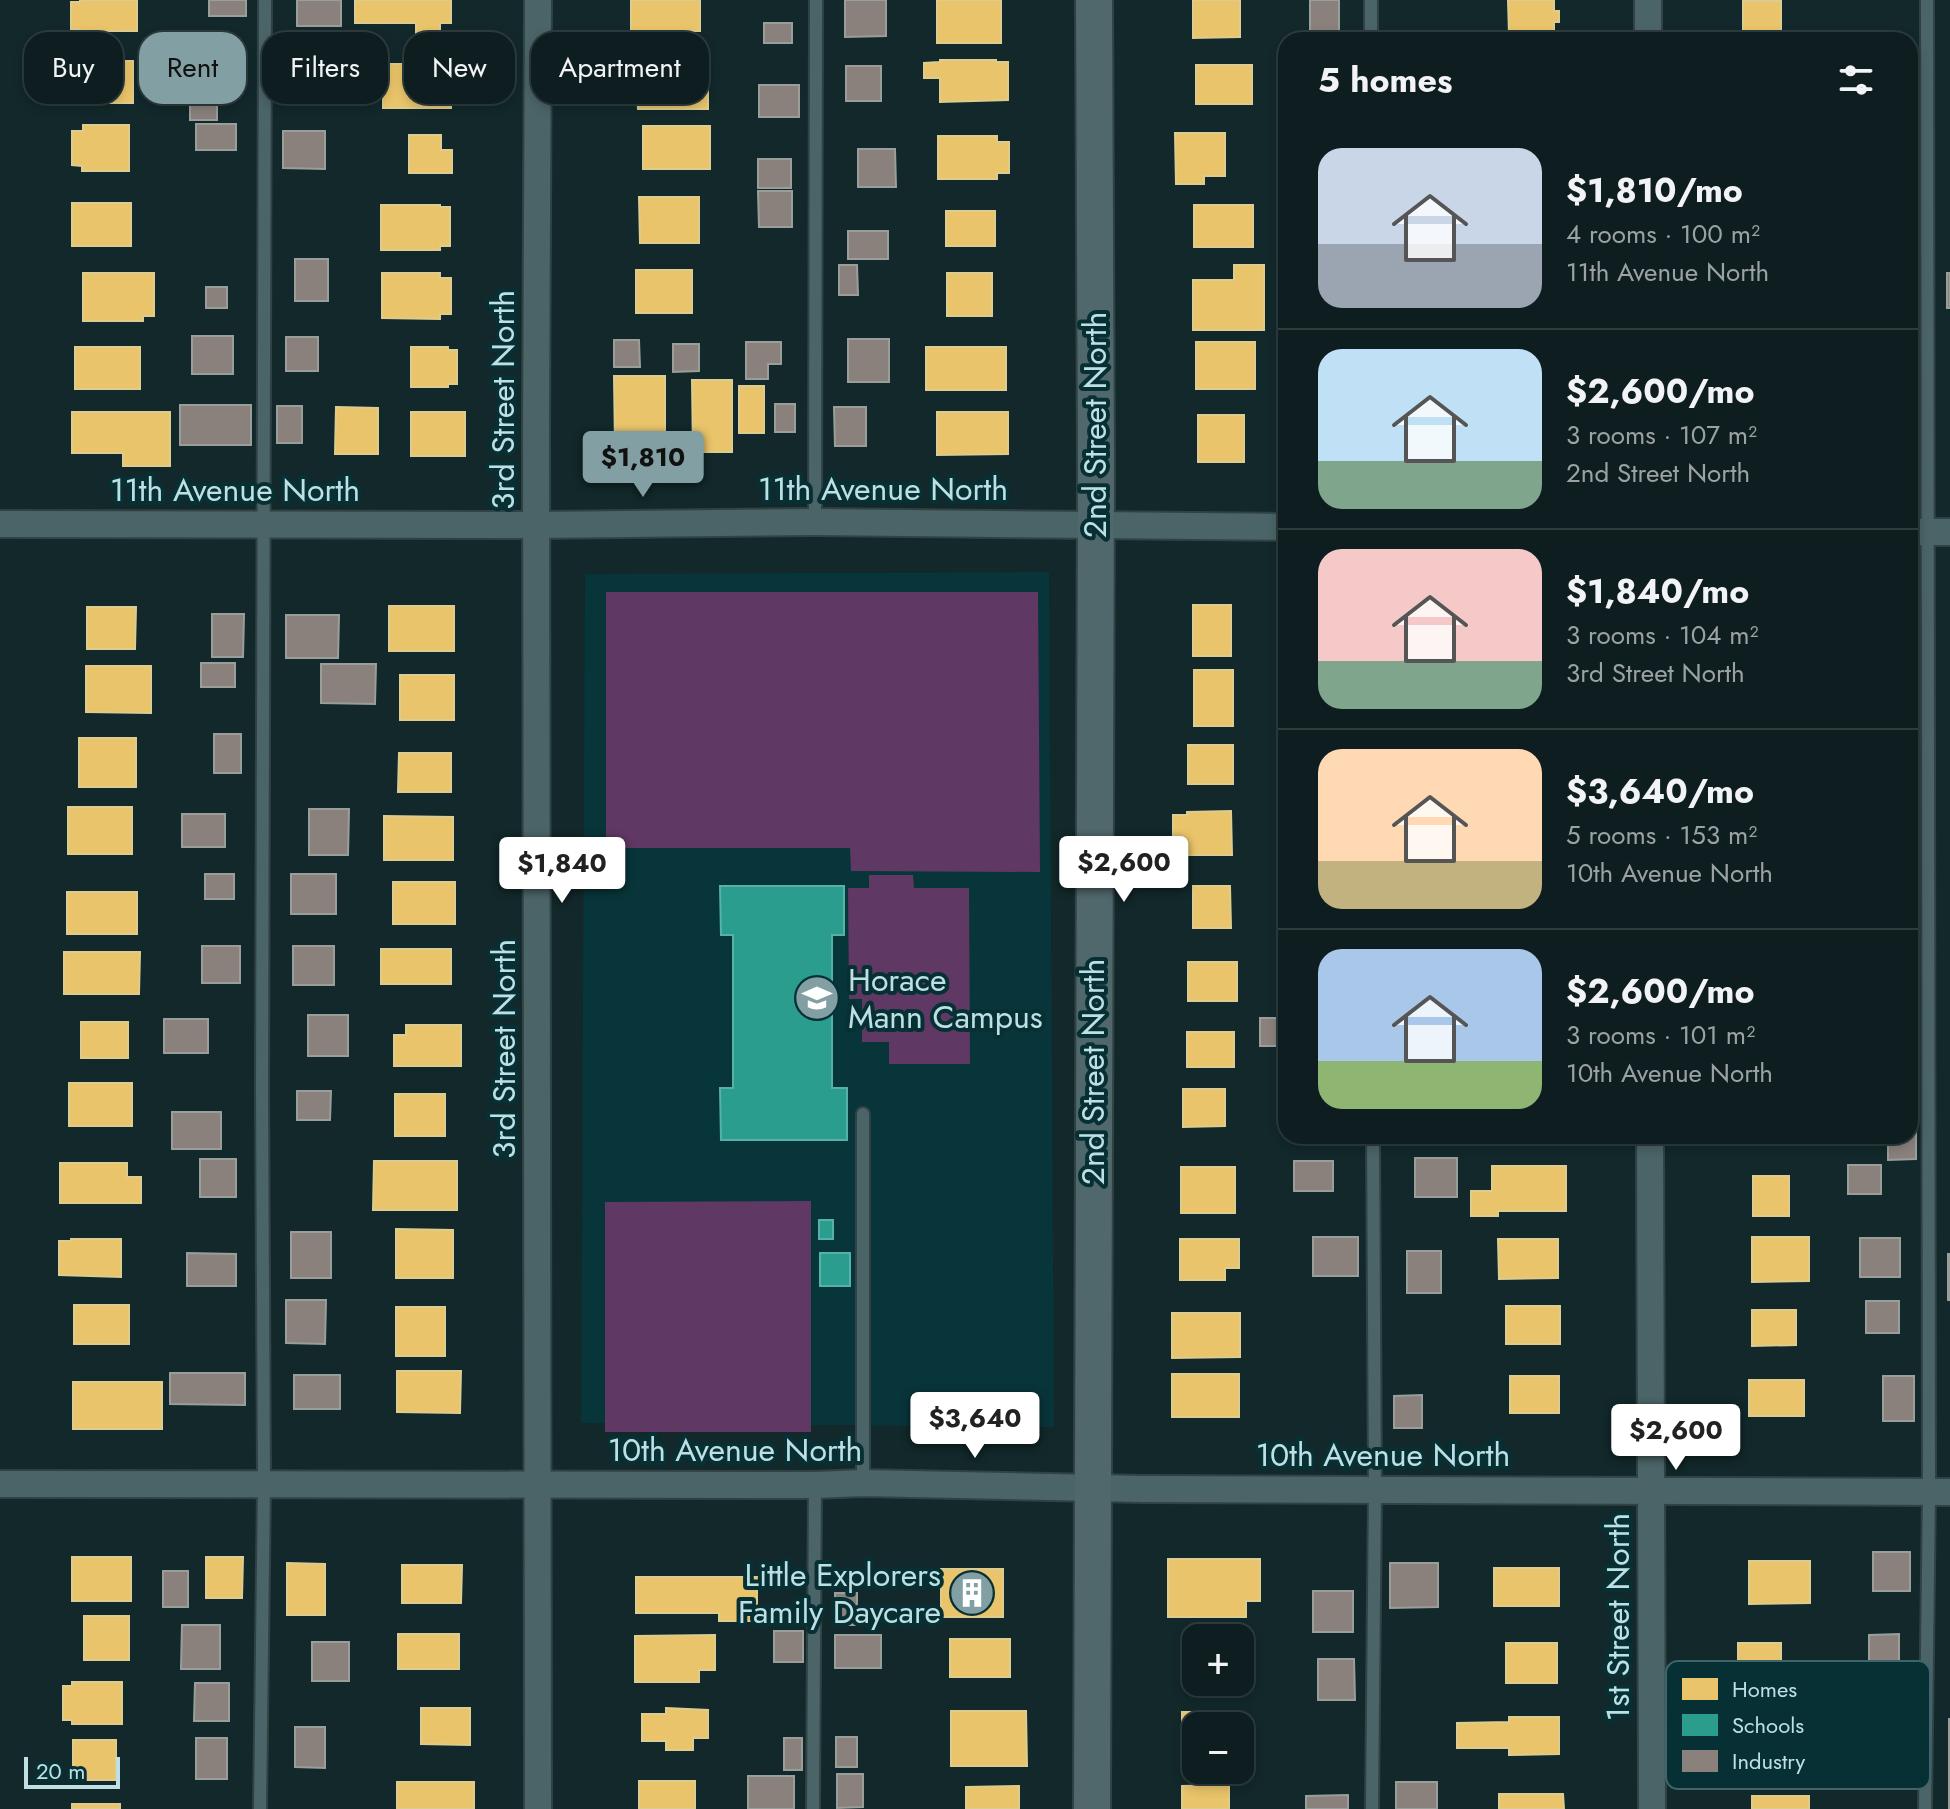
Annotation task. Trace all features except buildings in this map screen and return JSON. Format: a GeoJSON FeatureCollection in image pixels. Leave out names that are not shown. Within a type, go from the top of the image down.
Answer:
{"type":"FeatureCollection","features":[{"type":"Feature","properties":{"kind":"street","name":"3rd Street North"},"geometry":{"type":"LineString","coordinates":[[538,0],[538,1809]]}},
{"type":"Feature","properties":{"kind":"street","name":"2nd Street North"},"geometry":{"type":"LineString","coordinates":[[1092,1809],[1094,0]]}},
{"type":"Feature","properties":{"kind":"street"},"geometry":{"type":"LineString","coordinates":[[1648,0],[1648,32]]}},
{"type":"Feature","properties":{"kind":"street","name":"11th Avenue North"},"geometry":{"type":"LineString","coordinates":[[0,524],[815,522],[1278,527]]}},
{"type":"Feature","properties":{"kind":"street","name":"1st Street North"},"geometry":{"type":"LineString","coordinates":[[1650,1144],[1652,1809]]}},
{"type":"Feature","properties":{"kind":"street","name":"10th Avenue North"},"geometry":{"type":"LineString","coordinates":[[0,1484],[863,1483],[1092,1488],[1939,1492]]}},
{"type":"Feature","properties":{"kind":"lane"},"geometry":{"type":"LineString","coordinates":[[260,1809],[264,1484],[265,0]]}},
{"type":"Feature","properties":{"kind":"lane"},"geometry":{"type":"LineString","coordinates":[[815,522],[816,0]]}},
{"type":"Feature","properties":{"kind":"lane"},"geometry":{"type":"LineString","coordinates":[[1371,0],[1371,32]]}},
{"type":"Feature","properties":{"kind":"lane"},"geometry":{"type":"LineString","coordinates":[[1927,0],[1939,1492],[1930,1696]]}},
{"type":"Feature","properties":{"kind":"lane"},"geometry":{"type":"LineString","coordinates":[[863,1114],[863,1483]]}},
{"type":"Feature","properties":{"kind":"lane"},"geometry":{"type":"LineString","coordinates":[[1372,1809],[1375,1489],[1373,1144]]}},
{"type":"Feature","properties":{"kind":"lane"},"geometry":{"type":"LineString","coordinates":[[813,1809],[815,1485]]}},
{"type":"Feature","properties":{"kind":"lane"},"geometry":{"type":"LineString","coordinates":[[1925,1809],[1926,1789]]}},
{"type":"Feature","properties":{"kind":"shaded area","name":"Horace Mann Campus"},"geometry":{"type":"Polygon","coordinates":[[[1049,572],[1054,1427],[581,1423],[585,574],[1049,572]]]}},
{"type":"Feature","properties":{"kind":"shaded area"},"geometry":{"type":"Polygon","coordinates":[[[606,592],[1038,592],[1040,872],[851,871],[850,848],[606,848],[606,592]]]}},
{"type":"Feature","properties":{"kind":"shaded area"},"geometry":{"type":"Polygon","coordinates":[[[869,875],[913,875],[914,888],[969,888],[970,1064],[889,1064],[889,1042],[862,1042],[862,999],[849,999],[848,888],[869,888],[869,875]]]}},
{"type":"Feature","properties":{"kind":"shaded area"},"geometry":{"type":"Polygon","coordinates":[[[811,1201],[811,1432],[605,1432],[605,1202],[811,1201]]]}},
{"type":"Feature","properties":{"kind":"place","name":"Horace Mann Campus"},"geometry":{"type":"Point","coordinates":[817,998]}},
{"type":"Feature","properties":{"kind":"place","name":"Little Explorers Family Daycare"},"geometry":{"type":"Point","coordinates":[972,1593]}}]}
